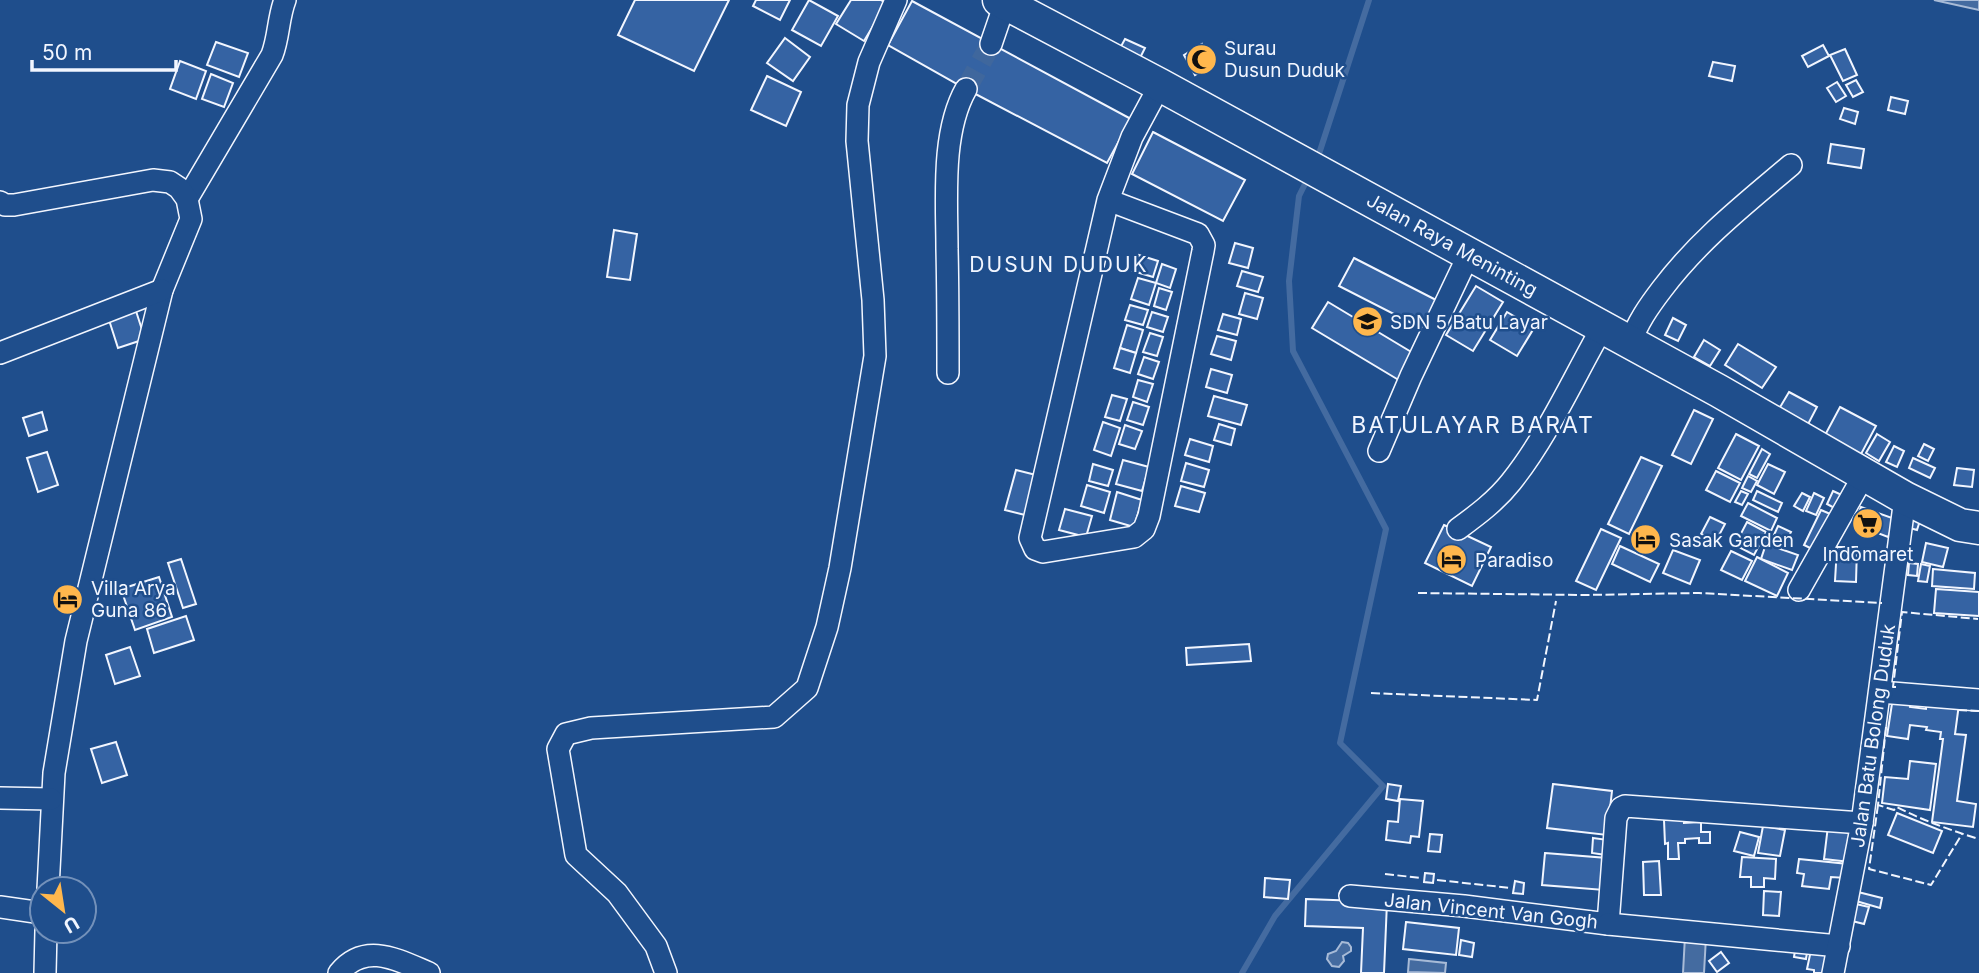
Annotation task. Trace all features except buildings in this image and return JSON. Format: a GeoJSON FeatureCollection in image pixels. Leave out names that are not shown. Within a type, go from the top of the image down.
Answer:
{"type":"FeatureCollection","features":[{"type":"Feature","properties":{"kind":"highway","name":"Jalan Raya Meninting"},"geometry":{"type":"LineString","coordinates":[[1002,1],[1719,391],[1905,498],[1961,525],[1979,528]]}},
{"type":"Feature","properties":{"kind":"street"},"geometry":{"type":"LineString","coordinates":[[187,199],[272,55],[285,0]]}},
{"type":"Feature","properties":{"kind":"street"},"geometry":{"type":"LineString","coordinates":[[666,973],[656,946],[617,893],[576,855],[558,749],[566,734],[591,728],[774,717],[807,688],[827,627],[840,568],[875,356],[873,300],[857,141],[858,105],[869,62],[896,0]]}},
{"type":"Feature","properties":{"kind":"street"},"geometry":{"type":"LineString","coordinates":[[991,44],[1002,1]]}},
{"type":"Feature","properties":{"kind":"street"},"geometry":{"type":"LineString","coordinates":[[1108,200],[1198,234],[1204,245],[1203,251],[1149,516],[1144,529],[1134,537],[1043,552],[1035,549],[1030,538],[1108,200],[1132,137],[1160,85]]}},
{"type":"Feature","properties":{"kind":"street"},"geometry":{"type":"LineString","coordinates":[[948,373],[951,133],[958,103],[966,89]]}},
{"type":"Feature","properties":{"kind":"street"},"geometry":{"type":"LineString","coordinates":[[1630,344],[1635,329],[1653,302],[1694,250],[1742,205],[1791,166]]}},
{"type":"Feature","properties":{"kind":"street"},"geometry":{"type":"LineString","coordinates":[[0,202],[14,205],[153,180],[170,181],[187,199],[191,219],[162,290],[76,641],[51,799],[48,875]]}},
{"type":"Feature","properties":{"kind":"street"},"geometry":{"type":"LineString","coordinates":[[1379,450],[1469,254]]}},
{"type":"Feature","properties":{"kind":"street"},"geometry":{"type":"LineString","coordinates":[[0,353],[162,290]]}},
{"type":"Feature","properties":{"kind":"street"},"geometry":{"type":"LineString","coordinates":[[1458,529],[1493,502],[1529,459],[1602,328]]}},
{"type":"Feature","properties":{"kind":"street"},"geometry":{"type":"LineString","coordinates":[[1799,590],[1864,475]]}},
{"type":"Feature","properties":{"kind":"street","name":"Jalan Batu Bolong Duduk"},"geometry":{"type":"LineString","coordinates":[[1833,973],[1862,823],[1905,498]]}},
{"type":"Feature","properties":{"kind":"street"},"geometry":{"type":"LineString","coordinates":[[1880,692],[1979,700]]}},
{"type":"Feature","properties":{"kind":"street"},"geometry":{"type":"LineString","coordinates":[[0,797],[51,799]]}},
{"type":"Feature","properties":{"kind":"street","name":"Jalan Vincent Van Gogh"},"geometry":{"type":"LineString","coordinates":[[1350,896],[1464,906],[1608,924],[1616,818],[1620,808],[1625,806],[1862,823]]}},
{"type":"Feature","properties":{"kind":"street"},"geometry":{"type":"LineString","coordinates":[[0,908],[28,911]]}},
{"type":"Feature","properties":{"kind":"street"},"geometry":{"type":"LineString","coordinates":[[1608,924],[1839,946]]}},
{"type":"Feature","properties":{"kind":"street"},"geometry":{"type":"LineString","coordinates":[[45,973],[46,945]]}},
{"type":"Feature","properties":{"kind":"street"},"geometry":{"type":"LineString","coordinates":[[339,973],[345,965],[364,956],[390,956],[429,973]]}},
{"type":"Feature","properties":{"kind":"water"},"geometry":{"type":"Polygon","coordinates":[[[1934,0],[1979,0],[1979,10],[1934,0]]]}},
{"type":"Feature","properties":{"kind":"water"},"geometry":{"type":"Polygon","coordinates":[[[1685,936],[1706,937],[1704,973],[1683,973],[1685,936]]]}},
{"type":"Feature","properties":{"kind":"water"},"geometry":{"type":"Polygon","coordinates":[[[1342,942],[1348,943],[1351,951],[1343,956],[1344,961],[1339,967],[1332,966],[1327,959],[1328,954],[1336,951],[1342,942]]]}},
{"type":"Feature","properties":{"kind":"water"},"geometry":{"type":"Polygon","coordinates":[[[1409,959],[1446,963],[1445,973],[1408,972],[1409,959]]]}},
{"type":"Feature","properties":{"kind":"waterway"},"geometry":{"type":"LineString","coordinates":[[1317,160],[1369,0]]}},
{"type":"Feature","properties":{"kind":"waterway"},"geometry":{"type":"LineString","coordinates":[[1242,973],[1275,916],[1383,786],[1340,743],[1386,529],[1293,351],[1289,281],[1299,196],[1309,176]]}},
{"type":"Feature","properties":{"kind":"tunnel"},"geometry":{"type":"LineString","coordinates":[[966,89],[991,44]]}},
{"type":"Feature","properties":{"kind":"fence"},"geometry":{"type":"LineString","coordinates":[[1418,593],[1699,593],[1882,603]]}},
{"type":"Feature","properties":{"kind":"fence"},"geometry":{"type":"LineString","coordinates":[[1371,693],[1537,700],[1556,601]]}},
{"type":"Feature","properties":{"kind":"fence"},"geometry":{"type":"LineString","coordinates":[[1896,687],[1893,687],[1902,612],[1978,619]]}},
{"type":"Feature","properties":{"kind":"fence"},"geometry":{"type":"LineString","coordinates":[[1958,710],[1979,711]]}},
{"type":"Feature","properties":{"kind":"fence"},"geometry":{"type":"LineString","coordinates":[[1886,727],[1878,805],[1894,810],[1897,807],[1937,825],[1979,839]]}},
{"type":"Feature","properties":{"kind":"fence"},"geometry":{"type":"LineString","coordinates":[[1878,805],[1869,869],[1931,885],[1962,834]]}},
{"type":"Feature","properties":{"kind":"fence"},"geometry":{"type":"LineString","coordinates":[[1385,874],[1421,878]]}},
{"type":"Feature","properties":{"kind":"fence"},"geometry":{"type":"LineString","coordinates":[[1437,880],[1511,888]]}},
{"type":"Feature","properties":{"kind":"place","name":"Surau Dusun Duduk"},"geometry":{"type":"Point","coordinates":[1201,59]}},
{"type":"Feature","properties":{"kind":"place","name":"SDN 5 Batu Layar"},"geometry":{"type":"Point","coordinates":[1367,322]}},
{"type":"Feature","properties":{"kind":"place","name":"Indomaret"},"geometry":{"type":"Point","coordinates":[1868,523]}},
{"type":"Feature","properties":{"kind":"place","name":"Sasak Garden"},"geometry":{"type":"Point","coordinates":[1646,540]}},
{"type":"Feature","properties":{"kind":"place","name":"Paradiso"},"geometry":{"type":"Point","coordinates":[1452,560]}},
{"type":"Feature","properties":{"kind":"place","name":"Villa Arya Guna 86"},"geometry":{"type":"Point","coordinates":[68,599]}},
{"type":"Feature","properties":{"kind":"district","name":"DUSUN DUDUK"},"geometry":{"type":"Point","coordinates":[1059,264]}},
{"type":"Feature","properties":{"kind":"district","name":"BATULAYAR BARAT"},"geometry":{"type":"Point","coordinates":[1473,425]}}]}
